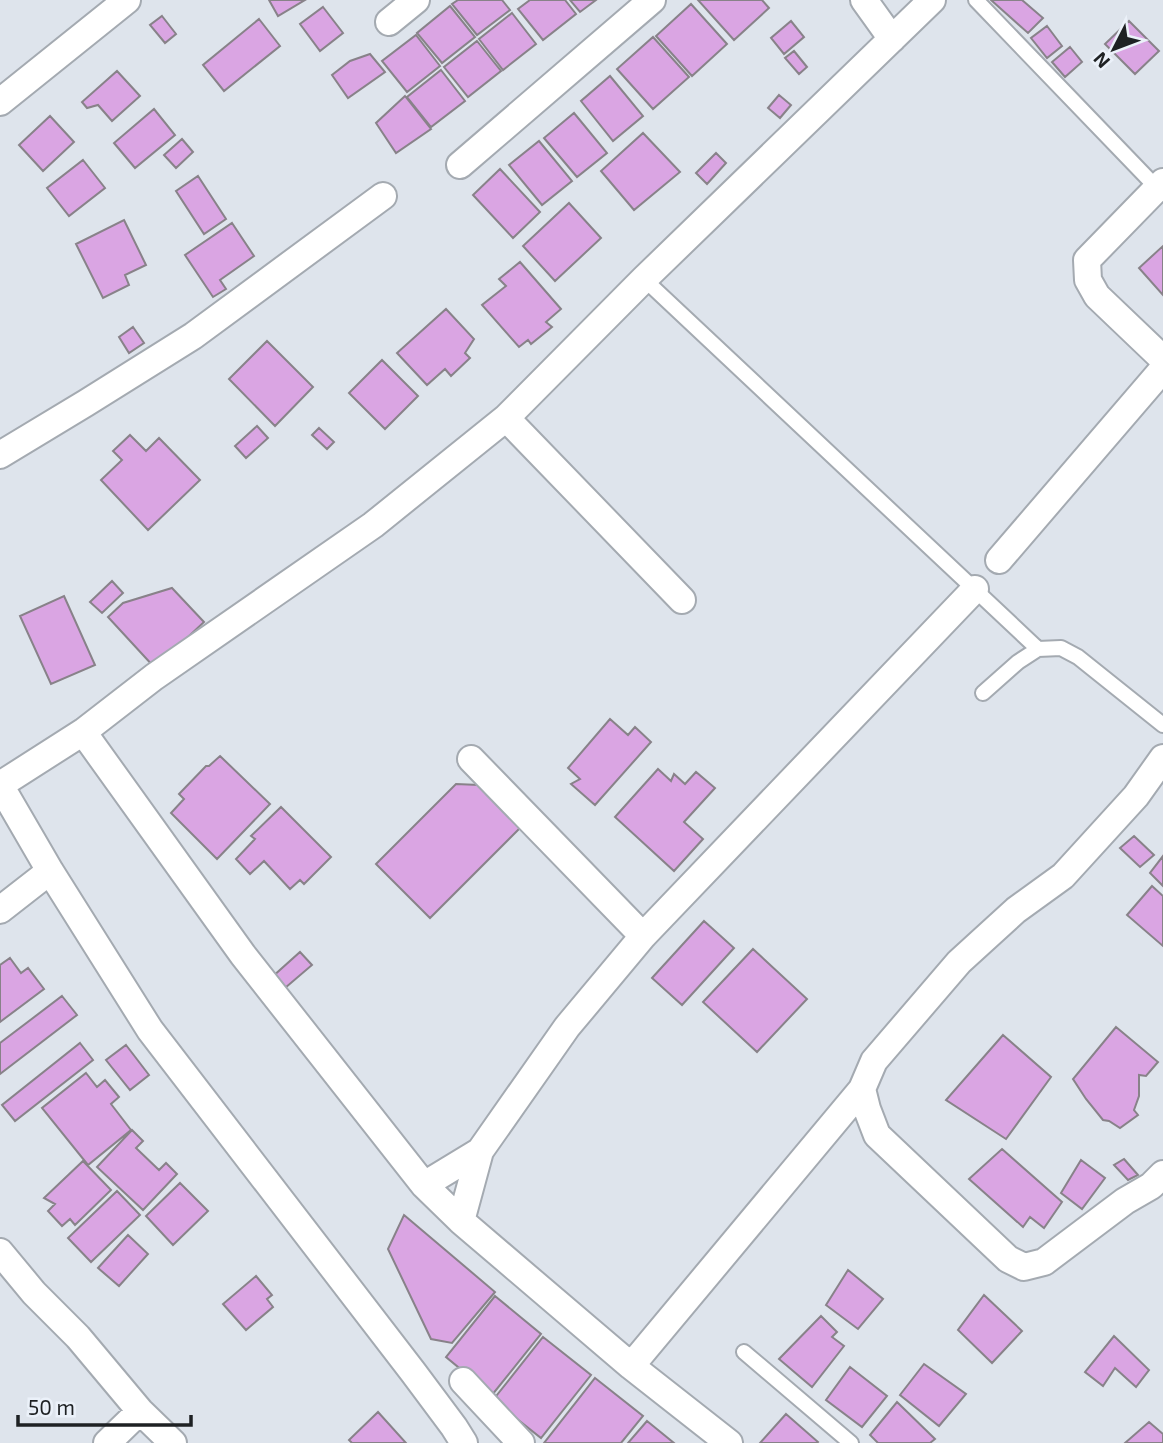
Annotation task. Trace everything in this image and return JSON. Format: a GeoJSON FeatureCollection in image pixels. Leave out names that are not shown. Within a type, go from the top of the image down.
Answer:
{"type":"FeatureCollection","features":[{"type":"Feature","properties":{"kind":"street"},"geometry":{"type":"LineString","coordinates":[[389,22],[416,0]]}},
{"type":"Feature","properties":{"kind":"street"},"geometry":{"type":"LineString","coordinates":[[460,165],[652,0]]}},
{"type":"Feature","properties":{"kind":"street"},"geometry":{"type":"LineString","coordinates":[[864,0],[892,39]]}},
{"type":"Feature","properties":{"kind":"street"},"geometry":{"type":"LineString","coordinates":[[464,1443],[150,1030],[50,871],[0,785],[83,732],[154,677],[373,525],[506,418],[643,279],[932,0]]}},
{"type":"Feature","properties":{"kind":"street"},"geometry":{"type":"LineString","coordinates":[[0,102],[124,1]]}},
{"type":"Feature","properties":{"kind":"street"},"geometry":{"type":"LineString","coordinates":[[1160,185],[1087,260],[1088,280],[1097,296],[1163,359]]}},
{"type":"Feature","properties":{"kind":"street"},"geometry":{"type":"LineString","coordinates":[[0,454],[193,336],[383,196]]}},
{"type":"Feature","properties":{"kind":"street"},"geometry":{"type":"LineString","coordinates":[[999,560],[1163,369]]}},
{"type":"Feature","properties":{"kind":"street"},"geometry":{"type":"LineString","coordinates":[[506,418],[682,600]]}},
{"type":"Feature","properties":{"kind":"street"},"geometry":{"type":"LineString","coordinates":[[461,1221],[480,1151],[567,1027],[643,936],[975,589]]}},
{"type":"Feature","properties":{"kind":"street"},"geometry":{"type":"LineString","coordinates":[[83,732],[243,955],[424,1185],[461,1221],[631,1366],[729,1443]]}},
{"type":"Feature","properties":{"kind":"street"},"geometry":{"type":"LineString","coordinates":[[471,758],[643,936]]}},
{"type":"Feature","properties":{"kind":"street"},"geometry":{"type":"LineString","coordinates":[[631,1366],[862,1089],[874,1061],[959,962],[1016,910],[1063,876],[1136,796],[1163,758]]}},
{"type":"Feature","properties":{"kind":"street"},"geometry":{"type":"LineString","coordinates":[[0,910],[50,871]]}},
{"type":"Feature","properties":{"kind":"street"},"geometry":{"type":"LineString","coordinates":[[862,1089],[877,1135],[1008,1259],[1024,1268],[1044,1262],[1125,1201],[1159,1185]]}},
{"type":"Feature","properties":{"kind":"street"},"geometry":{"type":"LineString","coordinates":[[424,1185],[480,1151]]}},
{"type":"Feature","properties":{"kind":"street"},"geometry":{"type":"LineString","coordinates":[[0,1252],[34,1293],[78,1337],[140,1411],[173,1443]]}},
{"type":"Feature","properties":{"kind":"street"},"geometry":{"type":"LineString","coordinates":[[463,1381],[521,1443]]}},
{"type":"Feature","properties":{"kind":"street"},"geometry":{"type":"LineString","coordinates":[[107,1443],[140,1411]]}},
{"type":"Feature","properties":{"kind":"lane"},"geometry":{"type":"LineString","coordinates":[[976,0],[1160,185]]}},
{"type":"Feature","properties":{"kind":"lane"},"geometry":{"type":"LineString","coordinates":[[643,279],[1038,649]]}},
{"type":"Feature","properties":{"kind":"lane"},"geometry":{"type":"LineString","coordinates":[[983,692],[1038,649],[1061,648],[1079,657],[1163,725]]}},
{"type":"Feature","properties":{"kind":"lane"},"geometry":{"type":"LineString","coordinates":[[744,1352],[851,1443]]}},
{"type":"Feature","properties":{"kind":"building"},"geometry":{"type":"Polygon","coordinates":[[[269,0],[305,0],[278,16],[269,0]]]}},
{"type":"Feature","properties":{"kind":"building"},"geometry":{"type":"Polygon","coordinates":[[[458,0],[502,0],[510,10],[477,35],[452,4],[458,0]]]}},
{"type":"Feature","properties":{"kind":"building"},"geometry":{"type":"Polygon","coordinates":[[[530,0],[565,0],[576,14],[543,40],[518,9],[530,0]]]}},
{"type":"Feature","properties":{"kind":"building"},"geometry":{"type":"Polygon","coordinates":[[[570,0],[596,0],[580,12],[570,0]]]}},
{"type":"Feature","properties":{"kind":"building"},"geometry":{"type":"Polygon","coordinates":[[[698,0],[762,0],[769,8],[734,40],[698,0]]]}},
{"type":"Feature","properties":{"kind":"building"},"geometry":{"type":"Polygon","coordinates":[[[991,0],[1022,0],[1043,18],[1028,33],[991,0]]]}},
{"type":"Feature","properties":{"kind":"building"},"geometry":{"type":"Polygon","coordinates":[[[691,4],[727,44],[692,76],[656,36],[691,4]]]}},
{"type":"Feature","properties":{"kind":"building"},"geometry":{"type":"Polygon","coordinates":[[[450,6],[475,37],[442,63],[417,33],[450,6]]]}},
{"type":"Feature","properties":{"kind":"building"},"geometry":{"type":"Polygon","coordinates":[[[323,7],[343,33],[320,51],[300,24],[323,7]]]}},
{"type":"Feature","properties":{"kind":"building"},"geometry":{"type":"Polygon","coordinates":[[[512,13],[536,44],[503,70],[479,39],[512,13]]]}},
{"type":"Feature","properties":{"kind":"building"},"geometry":{"type":"Polygon","coordinates":[[[162,16],[176,34],[165,43],[150,25],[162,16]]]}},
{"type":"Feature","properties":{"kind":"building"},"geometry":{"type":"Polygon","coordinates":[[[259,19],[280,46],[224,91],[203,65],[259,19]]]}},
{"type":"Feature","properties":{"kind":"building"},"geometry":{"type":"Polygon","coordinates":[[[791,21],[804,37],[784,54],[771,38],[791,21]]]}},
{"type":"Feature","properties":{"kind":"building"},"geometry":{"type":"Polygon","coordinates":[[[1129,21],[1159,51],[1135,74],[1105,44],[1129,21]]]}},
{"type":"Feature","properties":{"kind":"building"},"geometry":{"type":"Polygon","coordinates":[[[1047,26],[1062,46],[1047,58],[1031,38],[1047,26]]]}},
{"type":"Feature","properties":{"kind":"building"},"geometry":{"type":"Polygon","coordinates":[[[416,35],[440,66],[407,92],[382,61],[416,35]]]}},
{"type":"Feature","properties":{"kind":"building"},"geometry":{"type":"Polygon","coordinates":[[[653,37],[689,77],[653,109],[617,69],[653,37]]]}},
{"type":"Feature","properties":{"kind":"building"},"geometry":{"type":"Polygon","coordinates":[[[477,41],[501,71],[468,97],[444,67],[477,41]]]}},
{"type":"Feature","properties":{"kind":"building"},"geometry":{"type":"Polygon","coordinates":[[[1070,47],[1082,62],[1065,77],[1052,62],[1070,47]]]}},
{"type":"Feature","properties":{"kind":"building"},"geometry":{"type":"Polygon","coordinates":[[[794,51],[807,67],[799,74],[785,58],[794,51]]]}},
{"type":"Feature","properties":{"kind":"building"},"geometry":{"type":"Polygon","coordinates":[[[370,54],[385,72],[348,98],[332,75],[350,61],[370,54]]]}},
{"type":"Feature","properties":{"kind":"building"},"geometry":{"type":"Polygon","coordinates":[[[441,70],[465,101],[431,127],[407,97],[441,70]]]}},
{"type":"Feature","properties":{"kind":"building"},"geometry":{"type":"Polygon","coordinates":[[[117,71],[140,96],[112,121],[98,105],[87,108],[82,102],[117,71]]]}},
{"type":"Feature","properties":{"kind":"building"},"geometry":{"type":"Polygon","coordinates":[[[610,76],[643,116],[613,141],[581,101],[610,76]]]}},
{"type":"Feature","properties":{"kind":"building"},"geometry":{"type":"Polygon","coordinates":[[[779,95],[791,105],[780,118],[768,108],[779,95]]]}},
{"type":"Feature","properties":{"kind":"building"},"geometry":{"type":"Polygon","coordinates":[[[405,96],[431,129],[396,153],[376,123],[405,96]]]}},
{"type":"Feature","properties":{"kind":"building"},"geometry":{"type":"Polygon","coordinates":[[[154,109],[175,135],[135,168],[114,143],[154,109]]]}},
{"type":"Feature","properties":{"kind":"building"},"geometry":{"type":"Polygon","coordinates":[[[574,113],[607,153],[577,177],[544,138],[574,113]]]}},
{"type":"Feature","properties":{"kind":"building"},"geometry":{"type":"Polygon","coordinates":[[[50,116],[74,142],[43,171],[19,145],[50,116]]]}},
{"type":"Feature","properties":{"kind":"building"},"geometry":{"type":"Polygon","coordinates":[[[643,133],[680,172],[634,210],[601,171],[643,133]]]}},
{"type":"Feature","properties":{"kind":"building"},"geometry":{"type":"Polygon","coordinates":[[[182,139],[193,152],[176,168],[164,155],[182,139]]]}},
{"type":"Feature","properties":{"kind":"building"},"geometry":{"type":"Polygon","coordinates":[[[539,141],[572,181],[542,205],[509,165],[539,141]]]}},
{"type":"Feature","properties":{"kind":"building"},"geometry":{"type":"Polygon","coordinates":[[[716,153],[726,163],[707,184],[696,173],[716,153]]]}},
{"type":"Feature","properties":{"kind":"building"},"geometry":{"type":"Polygon","coordinates":[[[83,160],[105,188],[69,216],[47,188],[83,160]]]}},
{"type":"Feature","properties":{"kind":"building"},"geometry":{"type":"Polygon","coordinates":[[[500,169],[540,212],[513,238],[473,195],[500,169]]]}},
{"type":"Feature","properties":{"kind":"building"},"geometry":{"type":"Polygon","coordinates":[[[198,176],[226,219],[204,234],[176,191],[198,176]]]}},
{"type":"Feature","properties":{"kind":"building"},"geometry":{"type":"Polygon","coordinates":[[[569,203],[601,238],[555,281],[523,246],[569,203]]]}},
{"type":"Feature","properties":{"kind":"building"},"geometry":{"type":"Polygon","coordinates":[[[124,220],[146,265],[125,275],[129,285],[103,298],[76,244],[124,220]]]}},
{"type":"Feature","properties":{"kind":"building"},"geometry":{"type":"Polygon","coordinates":[[[232,223],[254,256],[220,280],[226,289],[213,297],[185,255],[232,223]]]}},
{"type":"Feature","properties":{"kind":"building"},"geometry":{"type":"Polygon","coordinates":[[[1163,246],[1163,295],[1139,268],[1163,246]]]}},
{"type":"Feature","properties":{"kind":"building"},"geometry":{"type":"Polygon","coordinates":[[[520,262],[561,309],[546,322],[552,327],[531,344],[528,340],[519,347],[482,305],[506,286],[499,279],[520,262]]]}},
{"type":"Feature","properties":{"kind":"building"},"geometry":{"type":"Polygon","coordinates":[[[446,309],[474,339],[465,353],[470,358],[451,376],[445,369],[427,385],[397,353],[446,309]]]}},
{"type":"Feature","properties":{"kind":"building"},"geometry":{"type":"Polygon","coordinates":[[[133,327],[144,343],[129,353],[119,337],[133,327]]]}},
{"type":"Feature","properties":{"kind":"building"},"geometry":{"type":"Polygon","coordinates":[[[267,341],[313,387],[275,426],[229,379],[267,341]]]}},
{"type":"Feature","properties":{"kind":"building"},"geometry":{"type":"Polygon","coordinates":[[[382,360],[418,396],[385,429],[349,393],[382,360]]]}},
{"type":"Feature","properties":{"kind":"building"},"geometry":{"type":"Polygon","coordinates":[[[257,426],[268,438],[246,458],[235,446],[257,426]]]}},
{"type":"Feature","properties":{"kind":"building"},"geometry":{"type":"Polygon","coordinates":[[[319,428],[334,442],[327,449],[312,435],[319,428]]]}},
{"type":"Feature","properties":{"kind":"building"},"geometry":{"type":"Polygon","coordinates":[[[130,435],[146,451],[159,438],[200,480],[148,530],[101,480],[122,460],[113,451],[130,435]]]}},
{"type":"Feature","properties":{"kind":"building"},"geometry":{"type":"Polygon","coordinates":[[[112,581],[123,593],[102,613],[90,602],[112,581]]]}},
{"type":"Feature","properties":{"kind":"building"},"geometry":{"type":"Polygon","coordinates":[[[172,588],[204,622],[155,668],[108,617],[123,603],[172,588]]]}},
{"type":"Feature","properties":{"kind":"building"},"geometry":{"type":"Polygon","coordinates":[[[64,596],[95,665],[51,684],[20,616],[64,596]]]}},
{"type":"Feature","properties":{"kind":"building"},"geometry":{"type":"Polygon","coordinates":[[[610,719],[628,735],[635,727],[651,742],[595,805],[571,784],[580,779],[568,768],[610,719]]]}},
{"type":"Feature","properties":{"kind":"building"},"geometry":{"type":"Polygon","coordinates":[[[220,756],[270,804],[217,859],[171,813],[184,799],[179,794],[206,766],[220,756]]]}},
{"type":"Feature","properties":{"kind":"building"},"geometry":{"type":"Polygon","coordinates":[[[658,769],[671,781],[674,774],[685,784],[696,772],[715,788],[684,822],[703,839],[674,871],[615,817],[658,769]]]}},
{"type":"Feature","properties":{"kind":"building"},"geometry":{"type":"Polygon","coordinates":[[[456,784],[479,785],[521,827],[430,918],[376,864],[456,784]]]}},
{"type":"Feature","properties":{"kind":"building"},"geometry":{"type":"Polygon","coordinates":[[[281,807],[331,857],[304,884],[300,880],[290,889],[264,861],[250,874],[236,859],[255,839],[251,836],[281,807]]]}},
{"type":"Feature","properties":{"kind":"building"},"geometry":{"type":"Polygon","coordinates":[[[1134,836],[1154,855],[1140,867],[1120,848],[1134,836]]]}},
{"type":"Feature","properties":{"kind":"building"},"geometry":{"type":"Polygon","coordinates":[[[1163,856],[1163,886],[1150,873],[1163,856]]]}},
{"type":"Feature","properties":{"kind":"building"},"geometry":{"type":"Polygon","coordinates":[[[1152,886],[1163,896],[1163,946],[1127,915],[1152,886]]]}},
{"type":"Feature","properties":{"kind":"building"},"geometry":{"type":"Polygon","coordinates":[[[704,921],[734,948],[682,1005],[652,978],[704,921]]]}},
{"type":"Feature","properties":{"kind":"building"},"geometry":{"type":"Polygon","coordinates":[[[753,949],[807,999],[757,1052],[703,1002],[753,949]]]}},
{"type":"Feature","properties":{"kind":"building"},"geometry":{"type":"Polygon","coordinates":[[[300,952],[312,965],[285,988],[271,978],[300,952]]]}},
{"type":"Feature","properties":{"kind":"building"},"geometry":{"type":"Polygon","coordinates":[[[10,958],[21,973],[28,968],[44,989],[0,1022],[0,965],[10,958]]]}},
{"type":"Feature","properties":{"kind":"building"},"geometry":{"type":"Polygon","coordinates":[[[62,996],[77,1015],[0,1074],[0,1043],[62,996]]]}},
{"type":"Feature","properties":{"kind":"building"},"geometry":{"type":"Polygon","coordinates":[[[1116,1027],[1158,1062],[1146,1076],[1139,1075],[1139,1096],[1134,1110],[1138,1115],[1120,1128],[1103,1120],[1073,1079],[1116,1027]]]}},
{"type":"Feature","properties":{"kind":"building"},"geometry":{"type":"Polygon","coordinates":[[[1003,1035],[1051,1077],[1006,1139],[946,1100],[1003,1035]]]}},
{"type":"Feature","properties":{"kind":"building"},"geometry":{"type":"Polygon","coordinates":[[[80,1043],[93,1060],[15,1121],[2,1105],[80,1043]]]}},
{"type":"Feature","properties":{"kind":"building"},"geometry":{"type":"Polygon","coordinates":[[[126,1045],[149,1075],[130,1090],[106,1060],[126,1045]]]}},
{"type":"Feature","properties":{"kind":"building"},"geometry":{"type":"Polygon","coordinates":[[[86,1073],[97,1087],[105,1080],[119,1097],[111,1104],[131,1130],[88,1165],[42,1108],[86,1073]]]}},
{"type":"Feature","properties":{"kind":"building"},"geometry":{"type":"Polygon","coordinates":[[[132,1130],[143,1141],[136,1148],[159,1170],[166,1163],[177,1174],[143,1210],[97,1167],[132,1130]]]}},
{"type":"Feature","properties":{"kind":"building"},"geometry":{"type":"Polygon","coordinates":[[[1002,1149],[1062,1202],[1044,1228],[1030,1217],[1023,1227],[969,1179],[1002,1149]]]}},
{"type":"Feature","properties":{"kind":"building"},"geometry":{"type":"Polygon","coordinates":[[[1124,1159],[1138,1175],[1128,1180],[1114,1165],[1124,1159]]]}},
{"type":"Feature","properties":{"kind":"building"},"geometry":{"type":"Polygon","coordinates":[[[1081,1160],[1105,1178],[1082,1209],[1061,1193],[1081,1160]]]}},
{"type":"Feature","properties":{"kind":"building"},"geometry":{"type":"Polygon","coordinates":[[[83,1161],[111,1190],[75,1225],[70,1219],[62,1226],[48,1211],[55,1204],[44,1198],[83,1161]]]}},
{"type":"Feature","properties":{"kind":"building"},"geometry":{"type":"Polygon","coordinates":[[[180,1183],[208,1211],[173,1245],[146,1216],[180,1183]]]}},
{"type":"Feature","properties":{"kind":"building"},"geometry":{"type":"Polygon","coordinates":[[[117,1191],[140,1215],[91,1262],[68,1238],[117,1191]]]}},
{"type":"Feature","properties":{"kind":"building"},"geometry":{"type":"Polygon","coordinates":[[[404,1215],[495,1292],[452,1343],[431,1339],[388,1249],[404,1215]]]}},
{"type":"Feature","properties":{"kind":"building"},"geometry":{"type":"Polygon","coordinates":[[[128,1235],[148,1254],[119,1286],[98,1268],[128,1235]]]}},
{"type":"Feature","properties":{"kind":"building"},"geometry":{"type":"Polygon","coordinates":[[[848,1270],[883,1299],[858,1329],[826,1305],[848,1270]]]}},
{"type":"Feature","properties":{"kind":"building"},"geometry":{"type":"Polygon","coordinates":[[[256,1276],[272,1295],[267,1299],[273,1307],[246,1330],[223,1304],[256,1276]]]}},
{"type":"Feature","properties":{"kind":"building"},"geometry":{"type":"Polygon","coordinates":[[[984,1295],[1022,1331],[992,1363],[958,1330],[984,1295]]]}},
{"type":"Feature","properties":{"kind":"building"},"geometry":{"type":"Polygon","coordinates":[[[495,1296],[541,1334],[492,1395],[446,1357],[495,1296]]]}},
{"type":"Feature","properties":{"kind":"building"},"geometry":{"type":"Polygon","coordinates":[[[821,1316],[837,1332],[832,1337],[844,1346],[812,1387],[779,1359],[821,1316]]]}},
{"type":"Feature","properties":{"kind":"building"},"geometry":{"type":"Polygon","coordinates":[[[1114,1336],[1149,1370],[1136,1387],[1115,1368],[1103,1386],[1085,1372],[1114,1336]]]}},
{"type":"Feature","properties":{"kind":"building"},"geometry":{"type":"Polygon","coordinates":[[[543,1337],[591,1375],[541,1438],[493,1400],[543,1337]]]}},
{"type":"Feature","properties":{"kind":"building"},"geometry":{"type":"Polygon","coordinates":[[[924,1364],[966,1394],[939,1426],[900,1395],[924,1364]]]}},
{"type":"Feature","properties":{"kind":"building"},"geometry":{"type":"Polygon","coordinates":[[[850,1367],[887,1396],[862,1427],[826,1400],[850,1367]]]}},
{"type":"Feature","properties":{"kind":"building"},"geometry":{"type":"Polygon","coordinates":[[[595,1378],[643,1416],[621,1443],[544,1443],[595,1378]]]}},
{"type":"Feature","properties":{"kind":"building"},"geometry":{"type":"Polygon","coordinates":[[[897,1402],[935,1439],[930,1443],[878,1443],[870,1435],[897,1402]]]}},
{"type":"Feature","properties":{"kind":"building"},"geometry":{"type":"Polygon","coordinates":[[[378,1412],[406,1443],[352,1443],[349,1440],[378,1412]]]}},
{"type":"Feature","properties":{"kind":"building"},"geometry":{"type":"Polygon","coordinates":[[[786,1414],[818,1442],[760,1443],[786,1414]]]}},
{"type":"Feature","properties":{"kind":"building"},"geometry":{"type":"Polygon","coordinates":[[[647,1421],[674,1443],[628,1443],[647,1421]]]}},
{"type":"Feature","properties":{"kind":"building"},"geometry":{"type":"Polygon","coordinates":[[[1149,1422],[1163,1434],[1163,1443],[1125,1443],[1149,1422]]]}}]}
